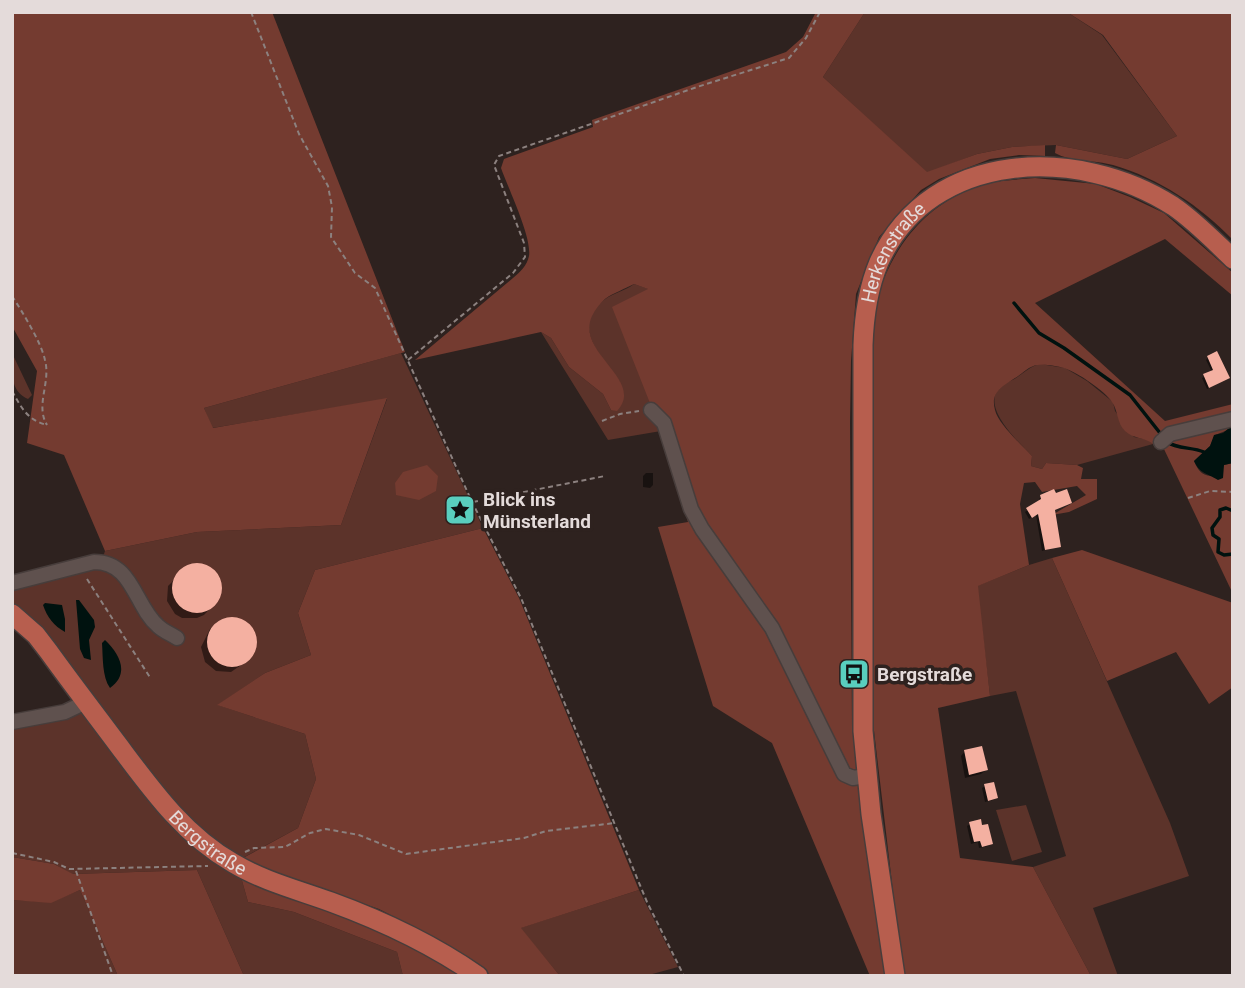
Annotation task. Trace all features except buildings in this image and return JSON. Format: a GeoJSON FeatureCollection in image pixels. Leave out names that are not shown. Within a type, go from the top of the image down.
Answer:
{"type":"FeatureCollection","features":[{"type":"Feature","properties":{"kind":"main road","name":"Herkenstraße"},"geometry":{"type":"LineString","coordinates":[[866,776],[862,650],[864,326],[872,282],[892,240],[916,211],[957,183],[1004,169],[1062,168],[1091,172],[1135,186],[1174,207],[1233,259]]}},
{"type":"Feature","properties":{"kind":"main road","name":"Bergstraße"},"geometry":{"type":"LineString","coordinates":[[12,614],[36,635],[172,815],[196,836],[230,861],[267,879],[393,926],[478,976]]}},
{"type":"Feature","properties":{"kind":"main road"},"geometry":{"type":"LineString","coordinates":[[866,776],[895,976]]}},
{"type":"Feature","properties":{"kind":"lane"},"geometry":{"type":"LineString","coordinates":[[651,410],[664,423],[691,509],[702,529],[772,628],[844,774],[853,778],[866,776]]}},
{"type":"Feature","properties":{"kind":"lane"},"geometry":{"type":"LineString","coordinates":[[1161,442],[1170,434],[1233,419]]}},
{"type":"Feature","properties":{"kind":"lane"},"geometry":{"type":"LineString","coordinates":[[12,583],[106,562],[121,571],[157,625],[177,638]]}},
{"type":"Feature","properties":{"kind":"lane"},"geometry":{"type":"LineString","coordinates":[[12,722],[65,712],[86,702]]}},
{"type":"Feature","properties":{"kind":"path"},"geometry":{"type":"LineString","coordinates":[[251,12],[299,134],[328,186],[332,207],[331,237],[355,273],[375,288],[472,502],[521,598],[647,902],[684,976]]}},
{"type":"Feature","properties":{"kind":"path"},"geometry":{"type":"LineString","coordinates":[[407,361],[513,273],[525,257],[524,243],[494,165],[499,156],[789,58],[806,38],[820,12]]}},
{"type":"Feature","properties":{"kind":"path"},"geometry":{"type":"LineString","coordinates":[[12,296],[45,359],[46,380],[41,416],[47,425],[25,414],[12,391]]}},
{"type":"Feature","properties":{"kind":"path"},"geometry":{"type":"LineString","coordinates":[[602,421],[620,414],[651,410]]}},
{"type":"Feature","properties":{"kind":"path"},"geometry":{"type":"LineString","coordinates":[[472,502],[606,476]]}},
{"type":"Feature","properties":{"kind":"path"},"geometry":{"type":"LineString","coordinates":[[1188,498],[1210,491],[1233,492]]}},
{"type":"Feature","properties":{"kind":"path"},"geometry":{"type":"LineString","coordinates":[[79,566],[151,679]]}},
{"type":"Feature","properties":{"kind":"path"},"geometry":{"type":"LineString","coordinates":[[12,853],[54,862],[69,869],[172,868],[208,866],[230,861],[254,848],[285,847],[310,833],[326,829],[359,835],[406,855],[524,838],[546,831],[615,823]]}},
{"type":"Feature","properties":{"kind":"path"},"geometry":{"type":"LineString","coordinates":[[76,869],[113,976]]}},
{"type":"Feature","properties":{"kind":"shaded area"},"geometry":{"type":"Polygon","coordinates":[[[12,12],[272,12],[405,352],[204,408],[213,428],[387,398],[341,525],[197,532],[105,551],[64,455],[27,443],[37,371],[12,326],[12,12]]]}},
{"type":"Feature","properties":{"kind":"shaded area"},"geometry":{"type":"Polygon","coordinates":[[[816,12],[865,12],[823,77],[927,172],[977,154],[1012,147],[1045,145],[1045,156],[1019,155],[990,159],[939,179],[921,190],[879,237],[856,294],[850,422],[852,727],[888,976],[870,976],[772,743],[713,706],[658,527],[688,522],[661,431],[612,307],[648,289],[634,284],[615,293],[597,307],[592,316],[589,329],[593,342],[623,388],[624,400],[617,411],[611,410],[603,394],[569,367],[551,338],[541,332],[415,360],[516,276],[527,263],[527,237],[501,168],[504,159],[593,127],[592,120],[786,52],[803,37],[816,12]]]}},
{"type":"Feature","properties":{"kind":"shaded area"},"geometry":{"type":"Polygon","coordinates":[[[865,12],[1067,12],[1102,35],[1177,136],[1127,159],[1056,145],[1012,147],[977,154],[927,173],[823,77],[865,12]]]}},
{"type":"Feature","properties":{"kind":"shaded area"},"geometry":{"type":"Polygon","coordinates":[[[1067,12],[1233,12],[1233,240],[1207,215],[1147,178],[1113,165],[1068,158],[1055,153],[1056,145],[1127,159],[1177,136],[1103,35],[1067,12]]]}},
{"type":"Feature","properties":{"kind":"shaded area"},"geometry":{"type":"Polygon","coordinates":[[[1035,178],[1096,184],[1164,213],[1233,273],[1233,296],[1165,239],[1035,303],[1165,421],[1233,404],[1233,417],[1165,434],[1153,444],[1125,431],[1120,425],[1114,405],[1108,398],[1090,382],[1064,368],[1044,365],[1031,367],[996,394],[994,404],[997,416],[1032,456],[1031,466],[1042,469],[1046,463],[1077,465],[1083,468],[1081,479],[1097,479],[1097,499],[1069,512],[1052,515],[1086,495],[1077,486],[1042,492],[1035,482],[1024,483],[1020,504],[1029,565],[978,586],[990,696],[938,708],[960,858],[1033,867],[1091,976],[903,976],[870,697],[870,343],[875,307],[893,260],[914,229],[927,216],[942,204],[976,187],[1035,178]]]}},
{"type":"Feature","properties":{"kind":"shaded area"},"geometry":{"type":"Polygon","coordinates":[[[634,284],[649,289],[661,431],[608,440],[541,332],[551,338],[569,367],[603,394],[611,410],[620,382],[593,342],[589,320],[604,300],[634,284]]]}},
{"type":"Feature","properties":{"kind":"shaded area"},"geometry":{"type":"Polygon","coordinates":[[[12,353],[32,395],[28,399],[17,391],[12,372],[12,353]]]}},
{"type":"Feature","properties":{"kind":"shaded area"},"geometry":{"type":"Polygon","coordinates":[[[401,353],[483,528],[315,570],[298,613],[311,655],[265,673],[218,705],[305,734],[316,779],[298,828],[239,860],[193,828],[12,606],[12,588],[103,557],[105,551],[197,532],[341,525],[387,399],[212,428],[204,408],[401,353]]]}},
{"type":"Feature","properties":{"kind":"shaded area"},"geometry":{"type":"Polygon","coordinates":[[[1040,364],[1065,368],[1087,381],[1113,402],[1115,411],[1134,437],[1149,440],[1153,444],[1077,465],[1046,463],[1042,469],[1031,466],[1032,456],[1010,433],[997,413],[995,394],[1004,383],[1040,364]]]}},
{"type":"Feature","properties":{"kind":"shaded area"},"geometry":{"type":"Polygon","coordinates":[[[1233,422],[1233,428],[1215,435],[1210,446],[1194,461],[1200,472],[1211,476],[1224,465],[1233,463],[1233,594],[1163,447],[1170,440],[1233,422]]]}},
{"type":"Feature","properties":{"kind":"shaded area"},"geometry":{"type":"Polygon","coordinates":[[[1233,428],[1233,463],[1224,465],[1223,478],[1218,480],[1201,471],[1194,461],[1210,446],[1214,435],[1233,428]]]}},
{"type":"Feature","properties":{"kind":"shaded area"},"geometry":{"type":"Polygon","coordinates":[[[427,465],[438,476],[436,491],[419,500],[396,495],[395,483],[403,472],[427,465]]]}},
{"type":"Feature","properties":{"kind":"shaded area"},"geometry":{"type":"Polygon","coordinates":[[[483,528],[519,598],[639,890],[521,928],[560,976],[492,976],[433,937],[379,909],[264,870],[243,858],[298,828],[316,779],[305,734],[217,705],[265,673],[311,655],[298,613],[315,570],[483,528]]]}},
{"type":"Feature","properties":{"kind":"shaded area"},"geometry":{"type":"Polygon","coordinates":[[[1082,550],[1233,603],[1233,687],[1209,704],[1176,652],[1107,681],[1052,558],[1082,550]]]}},
{"type":"Feature","properties":{"kind":"shaded area"},"geometry":{"type":"Polygon","coordinates":[[[1052,558],[1170,823],[1189,876],[1093,908],[1118,976],[1091,976],[1033,867],[1066,856],[1016,691],[990,696],[977,586],[1052,558]]]}},
{"type":"Feature","properties":{"kind":"shaded area"},"geometry":{"type":"Polygon","coordinates":[[[76,600],[79,600],[94,620],[95,627],[89,640],[91,660],[84,658],[80,649],[76,600]]]}},
{"type":"Feature","properties":{"kind":"shaded area"},"geometry":{"type":"Polygon","coordinates":[[[43,605],[62,605],[65,632],[49,617],[43,605]]]}},
{"type":"Feature","properties":{"kind":"shaded area"},"geometry":{"type":"Polygon","coordinates":[[[105,640],[115,651],[121,664],[120,677],[110,688],[103,667],[102,643],[105,640]]]}},
{"type":"Feature","properties":{"kind":"shaded area"},"geometry":{"type":"Polygon","coordinates":[[[86,712],[239,870],[248,902],[294,912],[397,952],[403,976],[244,976],[197,870],[72,874],[54,864],[12,857],[12,726],[86,712]]]}},
{"type":"Feature","properties":{"kind":"shaded area"},"geometry":{"type":"Polygon","coordinates":[[[1026,805],[1042,852],[1012,861],[996,810],[1026,805]]]}},
{"type":"Feature","properties":{"kind":"shaded area"},"geometry":{"type":"Polygon","coordinates":[[[12,857],[54,864],[73,874],[197,870],[244,976],[118,976],[80,890],[51,903],[12,900],[12,857]]]}},
{"type":"Feature","properties":{"kind":"shaded area"},"geometry":{"type":"Polygon","coordinates":[[[239,870],[386,930],[464,976],[403,976],[397,952],[294,912],[248,902],[239,870]]]}},
{"type":"Feature","properties":{"kind":"shaded area"},"geometry":{"type":"Polygon","coordinates":[[[80,890],[118,976],[12,976],[12,900],[51,902],[80,890]]]}},
{"type":"Feature","properties":{"kind":"shaded area"},"geometry":{"type":"Polygon","coordinates":[[[639,890],[678,967],[645,976],[560,976],[520,928],[639,890]]]}},
{"type":"Feature","properties":{"kind":"waterway"},"geometry":{"type":"LineString","coordinates":[[1014,303],[1039,333],[1130,395],[1160,433]]}},
{"type":"Feature","properties":{"kind":"waterway"},"geometry":{"type":"LineString","coordinates":[[1167,442],[1204,452]]}},
{"type":"Feature","properties":{"kind":"waterway"},"geometry":{"type":"LineString","coordinates":[[1233,511],[1226,508],[1220,510],[1220,517],[1212,528],[1213,535],[1219,539],[1218,552],[1224,555],[1233,554]]}},
{"type":"Feature","properties":{"kind":"place","name":"Blick ins Münsterland"},"geometry":{"type":"Point","coordinates":[460,510]}},
{"type":"Feature","properties":{"kind":"place","name":"Bergstraße"},"geometry":{"type":"Point","coordinates":[854,674]}}]}
